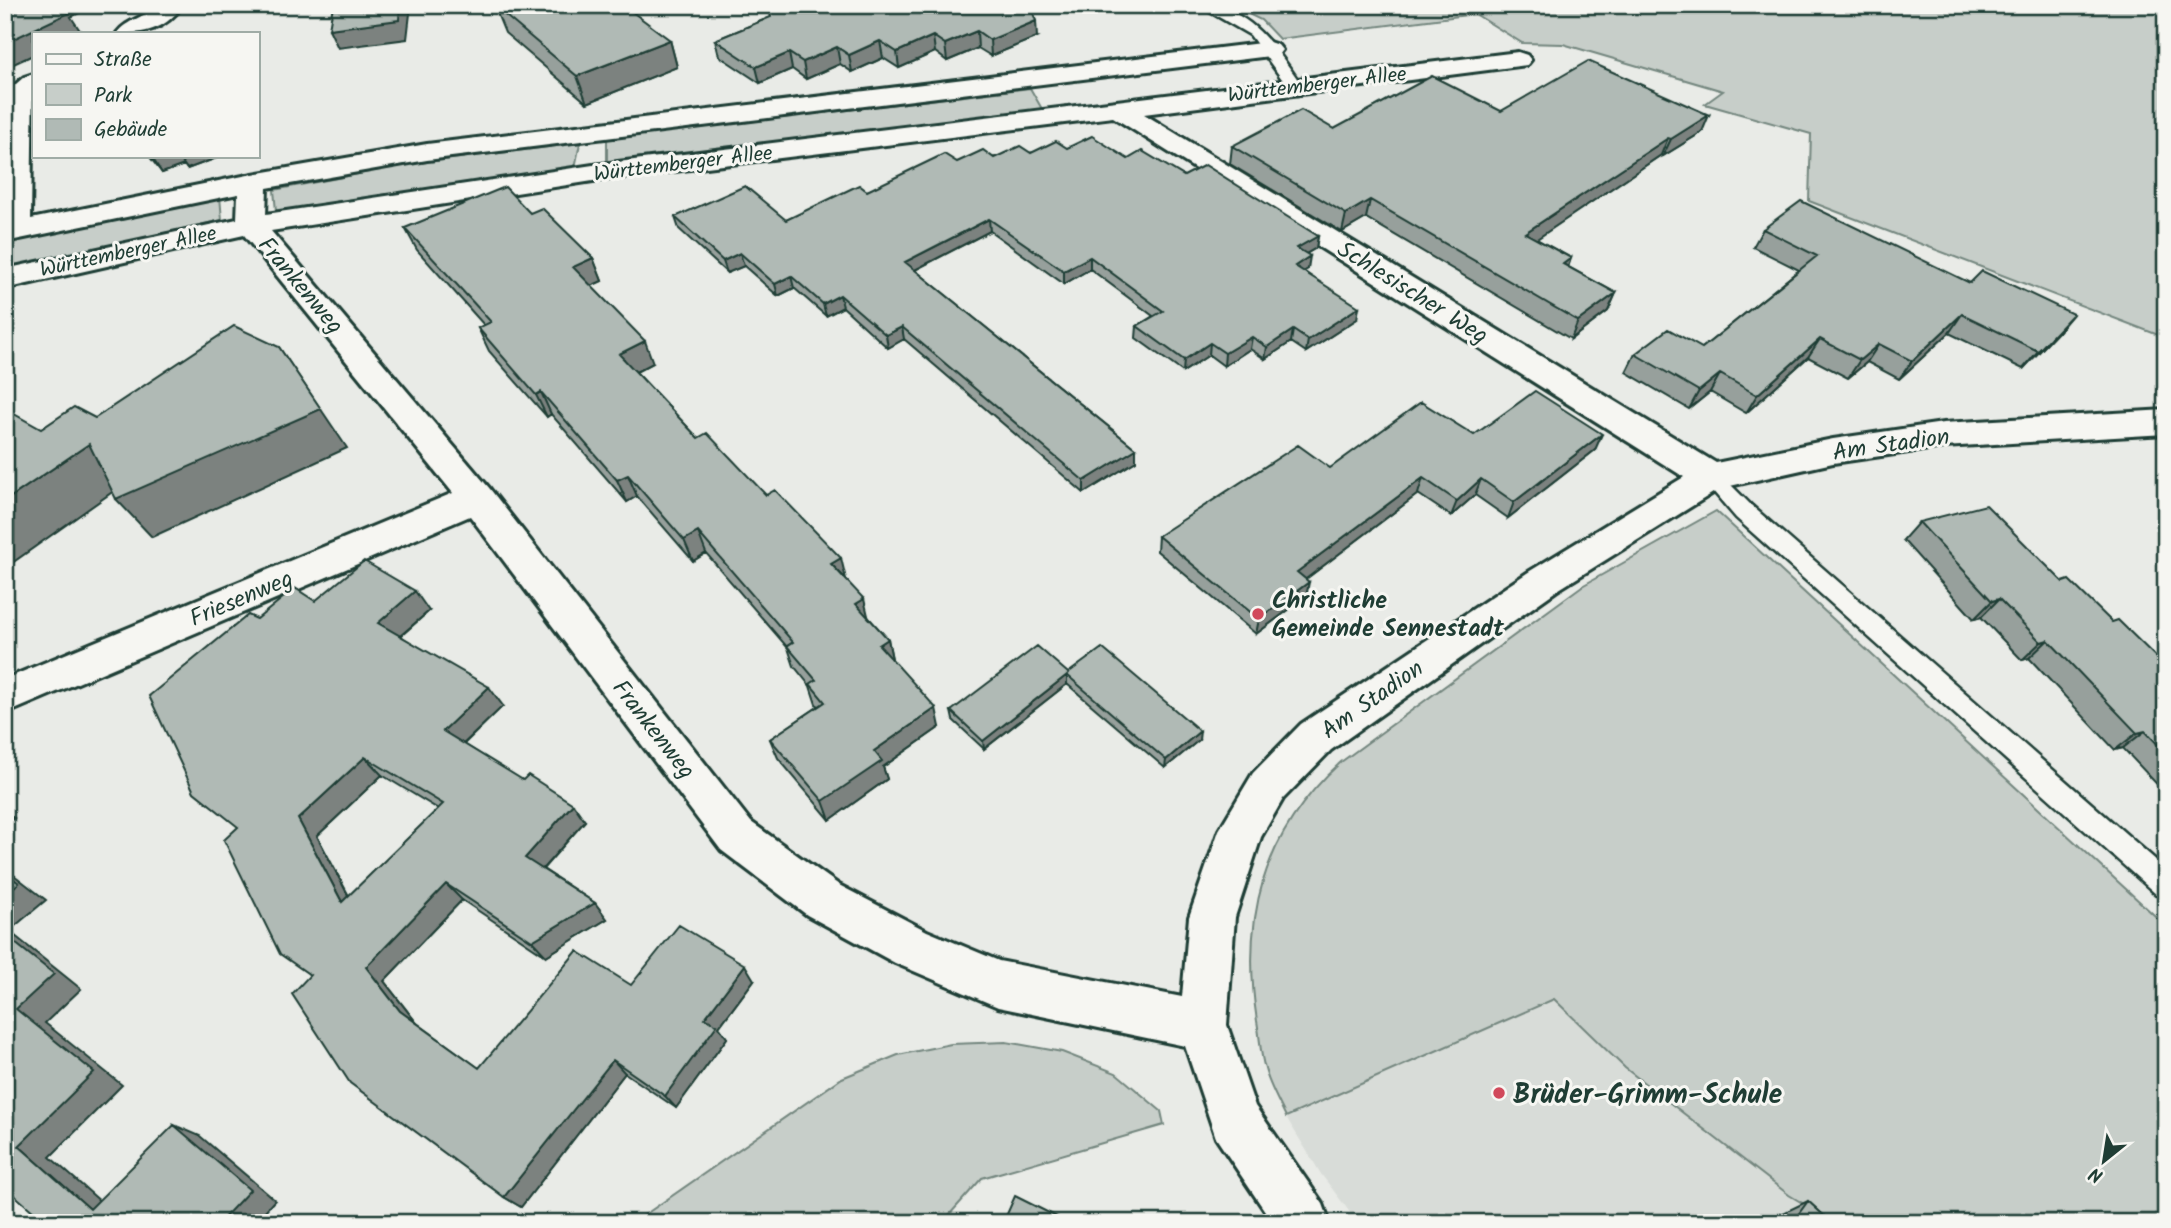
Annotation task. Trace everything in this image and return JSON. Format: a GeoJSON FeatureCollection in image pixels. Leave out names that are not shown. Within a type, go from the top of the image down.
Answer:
{"type":"FeatureCollection","features":[{"type":"Feature","properties":{"kind":"street"},"geometry":{"type":"LineString","coordinates":[[131,32],[158,19],[171,5]]}},
{"type":"Feature","properties":{"kind":"street","name":"Württemberger Allee"},"geometry":{"type":"LineString","coordinates":[[11,232],[253,182],[440,150],[1269,50]]}},
{"type":"Feature","properties":{"kind":"street","name":"Württemberger Allee"},"geometry":{"type":"LineString","coordinates":[[5,279],[251,225],[593,173],[1518,60]]}},
{"type":"Feature","properties":{"kind":"street"},"geometry":{"type":"LineString","coordinates":[[1097,72],[1116,108]]}},
{"type":"Feature","properties":{"kind":"street"},"geometry":{"type":"LineString","coordinates":[[11,232],[21,91],[32,83]]}},
{"type":"Feature","properties":{"kind":"street","name":"Schlesischer Weg"},"geometry":{"type":"LineString","coordinates":[[1116,108],[1710,477]]}},
{"type":"Feature","properties":{"kind":"street","name":"Württemberger Allee"},"geometry":{"type":"LineString","coordinates":[[251,225],[253,182]]}},
{"type":"Feature","properties":{"kind":"street","name":"Frankenweg"},"geometry":{"type":"LineString","coordinates":[[251,225],[477,499],[736,836],[823,900],[911,947],[998,984],[1203,1026]]}},
{"type":"Feature","properties":{"kind":"street","name":"Am Stadion"},"geometry":{"type":"LineString","coordinates":[[1304,1223],[1234,1120],[1203,1026],[1212,917],[1241,830],[1268,786],[1316,737],[1543,581],[1710,477],[1833,451],[1943,435],[2166,422]]}},
{"type":"Feature","properties":{"kind":"street","name":"Friesenweg"},"geometry":{"type":"LineString","coordinates":[[5,697],[477,499]]}},
{"type":"Feature","properties":{"kind":"lane"},"geometry":{"type":"LineString","coordinates":[[1205,5],[1255,32],[1295,87]]}},
{"type":"Feature","properties":{"kind":"lane"},"geometry":{"type":"LineString","coordinates":[[1710,477],[1744,512],[2166,886]]}},
{"type":"Feature","properties":{"kind":"shaded area","name":"Brüder-Grimm-Schule"},"geometry":{"type":"Polygon","coordinates":[[[1554,999],[1625,1068],[1789,1195],[1836,1223],[1358,1223],[1321,1174],[1286,1117],[1554,999]]]}},
{"type":"Feature","properties":{"kind":"green space"},"geometry":{"type":"Polygon","coordinates":[[[1230,5],[2166,5],[2166,338],[1809,201],[1811,134],[1705,104],[1723,91],[1563,44],[1522,43],[1475,14],[1279,39],[1261,20],[1230,5]]]}},
{"type":"Feature","properties":{"kind":"green space"},"geometry":{"type":"Polygon","coordinates":[[[1030,88],[1042,109],[607,164],[607,139],[1030,88]]]}},
{"type":"Feature","properties":{"kind":"green space"},"geometry":{"type":"Polygon","coordinates":[[[580,143],[575,168],[276,211],[274,190],[411,164],[580,143]]]}},
{"type":"Feature","properties":{"kind":"green space"},"geometry":{"type":"Polygon","coordinates":[[[220,196],[222,220],[5,269],[5,243],[220,196]]]}},
{"type":"Feature","properties":{"kind":"green space"},"geometry":{"type":"Polygon","coordinates":[[[1716,511],[2166,926],[2166,1223],[1836,1223],[1789,1195],[1625,1068],[1554,999],[1286,1117],[1269,1081],[1262,1057],[1253,983],[1252,947],[1263,880],[1275,848],[1292,818],[1341,762],[1582,586],[1716,511]]]}},
{"type":"Feature","properties":{"kind":"green space"},"geometry":{"type":"Polygon","coordinates":[[[1006,1042],[1062,1052],[1116,1073],[1161,1111],[1164,1125],[982,1178],[942,1223],[633,1223],[842,1078],[898,1055],[951,1044],[1006,1042]]]}},
{"type":"Feature","properties":{"kind":"building"},"geometry":{"type":"Polygon","coordinates":[[[5,5],[49,5],[69,13],[5,43],[5,5]]]}},
{"type":"Feature","properties":{"kind":"building"},"geometry":{"type":"Polygon","coordinates":[[[333,5],[400,5],[399,20],[329,29],[333,5]]]}},
{"type":"Feature","properties":{"kind":"building"},"geometry":{"type":"Polygon","coordinates":[[[623,5],[670,40],[577,76],[494,6],[623,5]]]}},
{"type":"Feature","properties":{"kind":"building"},"geometry":{"type":"Polygon","coordinates":[[[769,5],[1030,5],[1036,21],[990,40],[977,31],[945,44],[933,36],[897,52],[880,41],[849,55],[837,47],[803,62],[789,53],[756,67],[715,40],[771,17],[769,5]]]}},
{"type":"Feature","properties":{"kind":"building"},"geometry":{"type":"Polygon","coordinates":[[[1588,61],[1709,115],[1671,139],[1668,138],[1525,233],[1571,258],[1563,264],[1616,293],[1578,321],[1370,200],[1346,214],[1232,146],[1301,110],[1334,129],[1432,76],[1501,111],[1588,61]]]}},
{"type":"Feature","properties":{"kind":"building"},"geometry":{"type":"Polygon","coordinates":[[[1092,136],[1128,159],[1142,151],[1184,176],[1205,165],[1318,236],[1297,248],[1310,256],[1295,266],[1359,307],[1308,340],[1293,330],[1267,347],[1252,337],[1225,353],[1210,343],[1184,360],[1137,326],[1163,311],[1090,257],[1064,271],[989,219],[905,262],[1136,449],[1084,481],[902,327],[886,335],[840,295],[823,304],[791,276],[775,284],[740,253],[723,261],[675,217],[745,186],[786,220],[859,185],[867,191],[944,154],[957,162],[983,150],[994,158],[1020,146],[1031,153],[1056,141],[1067,148],[1092,136]]]}},
{"type":"Feature","properties":{"kind":"building"},"geometry":{"type":"Polygon","coordinates":[[[505,187],[530,213],[542,208],[593,258],[573,267],[645,341],[619,354],[698,438],[707,433],[766,495],[775,490],[841,558],[831,564],[864,599],[856,604],[888,639],[879,645],[936,708],[874,751],[882,761],[823,801],[770,739],[825,702],[810,684],[816,680],[787,646],[793,642],[698,532],[684,540],[628,475],[617,480],[541,392],[536,395],[478,328],[491,322],[405,228],[505,187]]]}},
{"type":"Feature","properties":{"kind":"building"},"geometry":{"type":"Polygon","coordinates":[[[1801,201],[1970,283],[1982,271],[2073,314],[2038,351],[1962,314],[1912,361],[1879,344],[1860,360],[1820,339],[1757,395],[1720,374],[1699,391],[1635,354],[1668,329],[1702,348],[1817,256],[1763,229],[1801,201]]]}},
{"type":"Feature","properties":{"kind":"building"},"geometry":{"type":"Polygon","coordinates":[[[234,326],[279,347],[321,409],[116,499],[89,444],[5,501],[5,409],[41,429],[74,407],[95,418],[234,326]]]}},
{"type":"Feature","properties":{"kind":"building"},"geometry":{"type":"Polygon","coordinates":[[[1535,391],[1602,434],[1514,502],[1481,479],[1457,501],[1423,478],[1297,572],[1309,582],[1259,619],[1158,536],[1298,445],[1330,468],[1421,402],[1474,435],[1535,391]]]}},
{"type":"Feature","properties":{"kind":"building"},"geometry":{"type":"Polygon","coordinates":[[[1986,505],[2063,582],[2069,580],[2112,622],[2118,620],[2166,667],[2166,753],[2145,731],[2137,733],[2048,640],[2041,642],[1999,599],[1992,601],[1919,522],[1986,505]]]}},
{"type":"Feature","properties":{"kind":"building"},"geometry":{"type":"Polygon","coordinates":[[[364,561],[415,591],[378,623],[489,687],[443,731],[523,780],[528,775],[573,804],[525,858],[595,903],[532,941],[446,884],[366,967],[400,1011],[479,1068],[577,951],[631,985],[679,925],[745,965],[705,1018],[717,1025],[665,1096],[613,1060],[504,1197],[350,1083],[292,994],[310,975],[280,954],[224,840],[238,827],[194,792],[149,696],[248,615],[257,619],[295,588],[315,601],[364,561]],[[365,757],[298,819],[342,902],[443,804],[365,757]]]}},
{"type":"Feature","properties":{"kind":"building"},"geometry":{"type":"Polygon","coordinates":[[[1037,646],[1068,673],[1102,648],[1200,731],[1166,760],[1067,675],[983,741],[951,711],[1037,646]]]}},
{"type":"Feature","properties":{"kind":"building"},"geometry":{"type":"Polygon","coordinates":[[[5,873],[19,883],[5,894],[5,873]]]}},
{"type":"Feature","properties":{"kind":"building"},"geometry":{"type":"Polygon","coordinates":[[[5,935],[54,974],[16,1009],[94,1072],[19,1146],[90,1209],[174,1125],[250,1190],[219,1223],[38,1223],[42,1219],[5,1187],[5,935]]]}},
{"type":"Feature","properties":{"kind":"building"},"geometry":{"type":"Polygon","coordinates":[[[1015,1196],[1069,1223],[1003,1223],[1015,1196]]]}},
{"type":"Feature","properties":{"kind":"building"},"geometry":{"type":"Polygon","coordinates":[[[1808,1201],[1832,1223],[1792,1223],[1808,1201]]]}},
{"type":"Feature","properties":{"kind":"place","name":"Christliche Gemeinde Sennestadt"},"geometry":{"type":"Point","coordinates":[1258,614]}},
{"type":"Feature","properties":{"kind":"place","name":"Brüder-Grimm-Schule"},"geometry":{"type":"Point","coordinates":[1499,1093]}}]}
